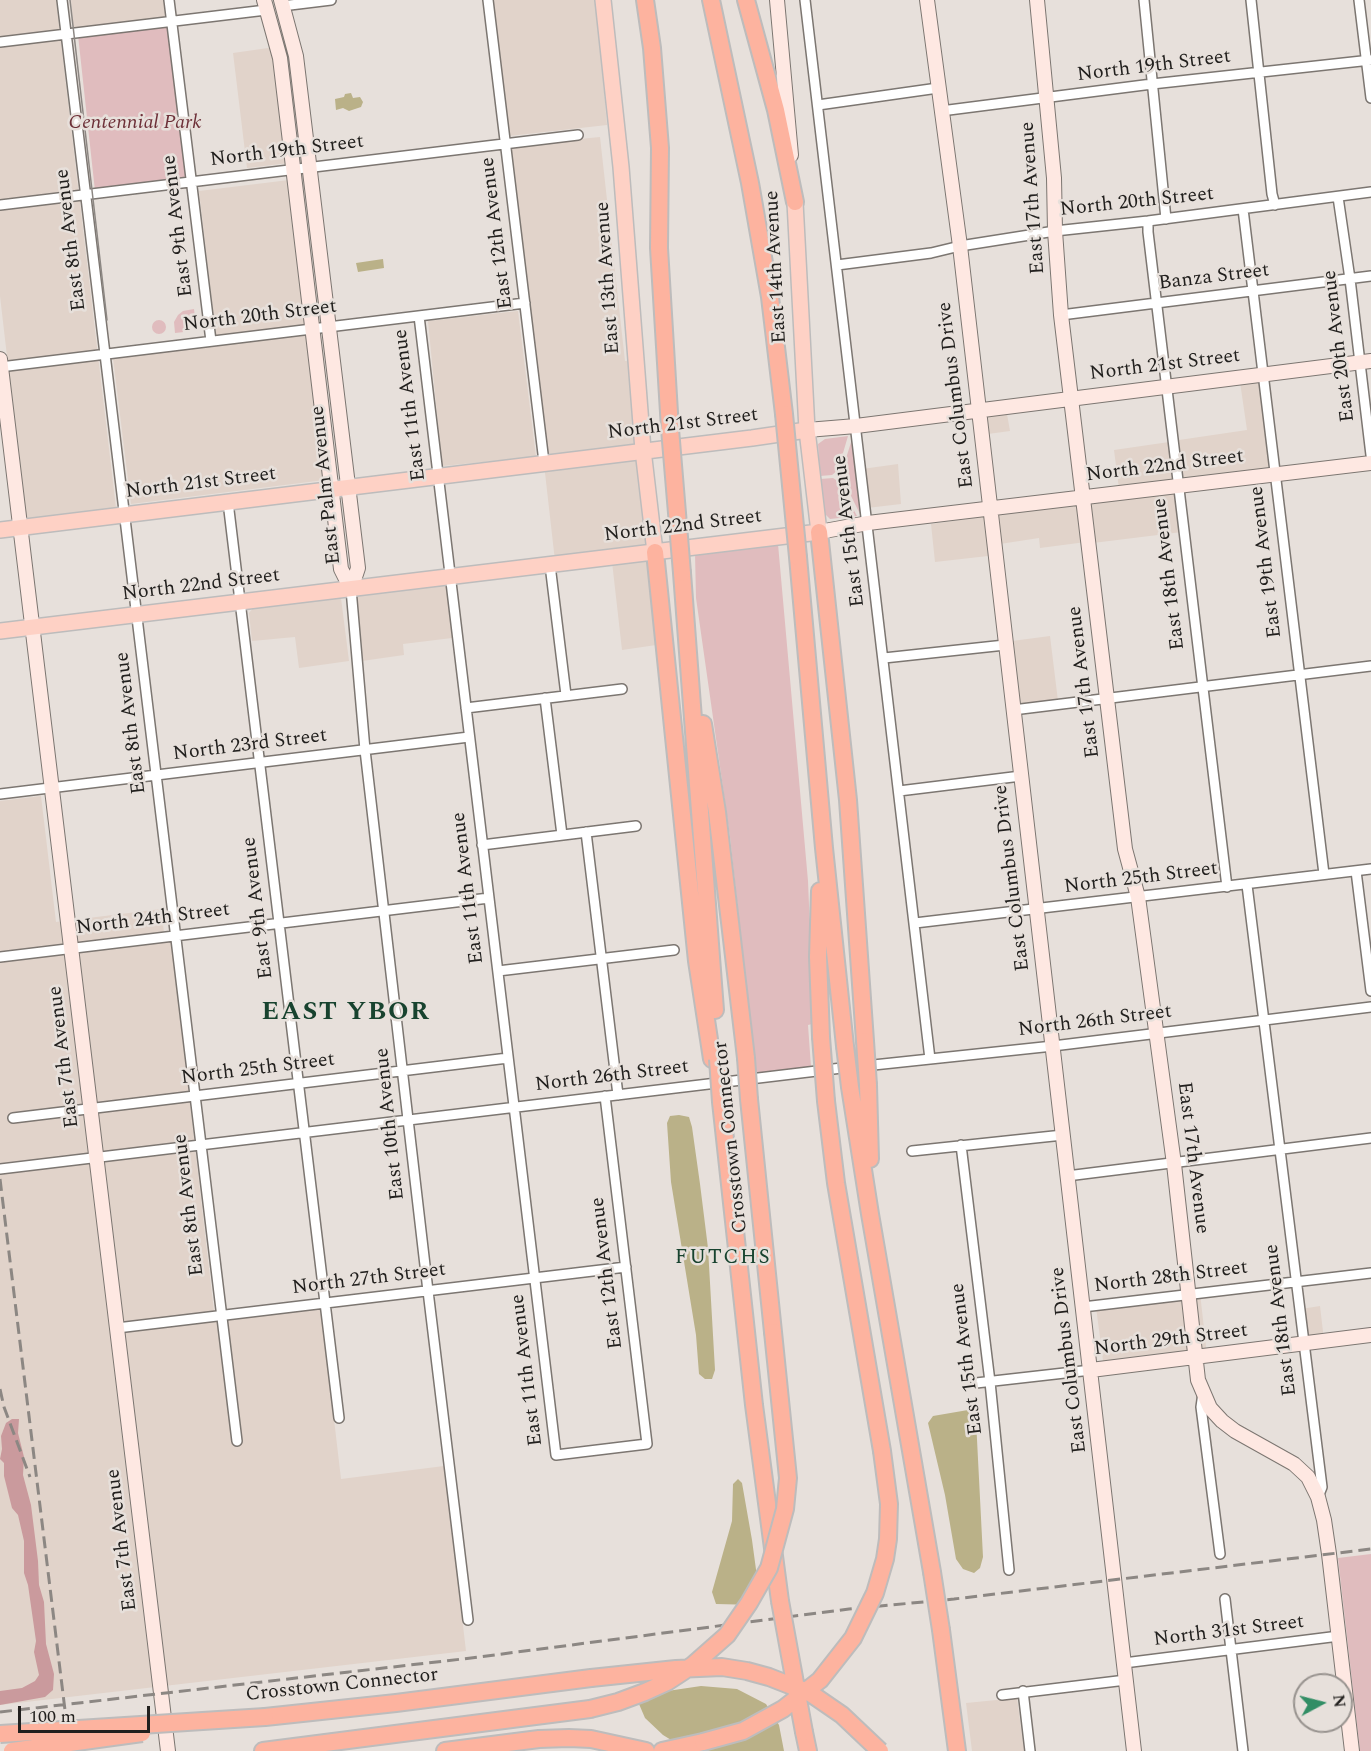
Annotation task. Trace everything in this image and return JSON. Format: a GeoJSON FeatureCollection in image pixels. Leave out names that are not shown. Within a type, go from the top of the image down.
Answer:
{"type":"FeatureCollection","features":[{"type":"Feature","properties":{"kind":"highway"},"geometry":{"type":"LineString","coordinates":[[645,0],[652,48],[660,148],[659,248],[715,1059]]}},
{"type":"Feature","properties":{"kind":"highway"},"geometry":{"type":"LineString","coordinates":[[711,0],[737,117],[770,297],[784,414],[824,848],[850,1087],[932,1572],[957,1751]]}},
{"type":"Feature","properties":{"kind":"highway"},"geometry":{"type":"LineString","coordinates":[[746,0],[776,111],[795,202]]}},
{"type":"Feature","properties":{"kind":"highway"},"geometry":{"type":"LineString","coordinates":[[819,532],[848,800],[866,1041],[870,1214]]}},
{"type":"Feature","properties":{"kind":"highway"},"geometry":{"type":"LineString","coordinates":[[655,552],[695,938],[715,1059],[754,1406],[780,1600],[808,1751]]}},
{"type":"Feature","properties":{"kind":"highway","name":"Crosstown Connector"},"geometry":{"type":"LineString","coordinates":[[263,1751],[590,1709],[618,1702],[667,1682],[693,1665],[727,1635],[769,1568],[785,1509],[788,1478],[746,1058],[717,812],[685,607]]}},
{"type":"Feature","properties":{"kind":"highway"},"geometry":{"type":"LineString","coordinates":[[662,1751],[743,1731],[783,1709],[808,1690],[842,1654],[865,1616],[875,1593],[885,1558],[889,1504],[882,1451],[839,1206],[826,1101],[821,1037],[819,921],[824,848]]}},
{"type":"Feature","properties":{"kind":"highway","name":"Crosstown Connector"},"geometry":{"type":"LineString","coordinates":[[0,1734],[265,1717],[656,1670],[722,1667],[769,1677],[810,1694],[842,1715],[880,1751]]}},
{"type":"Feature","properties":{"kind":"highway"},"geometry":{"type":"LineString","coordinates":[[12,1751],[265,1717]]}},
{"type":"Feature","properties":{"kind":"highway"},"geometry":{"type":"LineString","coordinates":[[445,1751],[539,1739],[569,1738],[591,1739],[646,1751]]}},
{"type":"Feature","properties":{"kind":"main road","name":"East 13th Avenue"},"geometry":{"type":"LineString","coordinates":[[603,0],[621,167],[643,450],[655,552]]}},
{"type":"Feature","properties":{"kind":"main road","name":"East 14th Avenue"},"geometry":{"type":"LineString","coordinates":[[777,0],[795,202],[807,430],[819,532]]}},
{"type":"Feature","properties":{"kind":"main road","name":"East Columbus Drive"},"geometry":{"type":"LineString","coordinates":[[927,0],[960,246],[1134,1751]]}},
{"type":"Feature","properties":{"kind":"main road","name":"East 17th Avenue"},"geometry":{"type":"LineString","coordinates":[[1036,0],[1054,178],[1061,315],[1107,699],[1125,849],[1138,897],[1174,1164],[1195,1357],[1203,1393]]}},
{"type":"Feature","properties":{"kind":"main road","name":"East Palm Avenue"},"geometry":{"type":"LineString","coordinates":[[282,3],[296,56],[358,568],[351,589]]}},
{"type":"Feature","properties":{"kind":"main road","name":"East Palm Avenue"},"geometry":{"type":"LineString","coordinates":[[265,5],[280,58],[341,569],[351,589]]}},
{"type":"Feature","properties":{"kind":"main road","name":"North 21st Street"},"geometry":{"type":"LineString","coordinates":[[0,530],[1366,362]]}},
{"type":"Feature","properties":{"kind":"main road","name":"East 7th Avenue"},"geometry":{"type":"LineString","coordinates":[[0,364],[168,1751]]}},
{"type":"Feature","properties":{"kind":"main road"},"geometry":{"type":"LineString","coordinates":[[600,456],[630,440],[640,416]]}},
{"type":"Feature","properties":{"kind":"main road","name":"North 22nd Street"},"geometry":{"type":"LineString","coordinates":[[0,631],[1371,463]]}},
{"type":"Feature","properties":{"kind":"main road","name":"North 29th Street"},"geometry":{"type":"LineString","coordinates":[[1091,1370],[1371,1335]]}},
{"type":"Feature","properties":{"kind":"main road"},"geometry":{"type":"LineString","coordinates":[[1203,1393],[1210,1408],[1235,1431],[1294,1464],[1308,1477],[1318,1497]]}},
{"type":"Feature","properties":{"kind":"main road","name":"East 18th Avenue"},"geometry":{"type":"LineString","coordinates":[[1318,1497],[1324,1520],[1352,1751]]}},
{"type":"Feature","properties":{"kind":"street","name":"East 8th Avenue"},"geometry":{"type":"LineString","coordinates":[[62,0],[237,1441]]}},
{"type":"Feature","properties":{"kind":"street","name":"East 9th Avenue"},"geometry":{"type":"LineString","coordinates":[[169,0],[211,341]]}},
{"type":"Feature","properties":{"kind":"street"},"geometry":{"type":"LineString","coordinates":[[282,3],[331,0]]}},
{"type":"Feature","properties":{"kind":"street","name":"East 12th Avenue"},"geometry":{"type":"LineString","coordinates":[[488,0],[544,462]]}},
{"type":"Feature","properties":{"kind":"street","name":"East 15th Avenue"},"geometry":{"type":"LineString","coordinates":[[806,0],[930,1059]]}},
{"type":"Feature","properties":{"kind":"street"},"geometry":{"type":"LineString","coordinates":[[1144,0],[1166,219]]}},
{"type":"Feature","properties":{"kind":"street"},"geometry":{"type":"LineString","coordinates":[[1251,0],[1275,205]]}},
{"type":"Feature","properties":{"kind":"street"},"geometry":{"type":"LineString","coordinates":[[1359,0],[1369,60],[1371,98]]}},
{"type":"Feature","properties":{"kind":"street"},"geometry":{"type":"LineString","coordinates":[[0,42],[172,21],[265,5]]}},
{"type":"Feature","properties":{"kind":"street","name":"North 19th Street"},"geometry":{"type":"LineString","coordinates":[[941,111],[1152,84],[1369,60]]}},
{"type":"Feature","properties":{"kind":"street"},"geometry":{"type":"LineString","coordinates":[[818,105],[938,87]]}},
{"type":"Feature","properties":{"kind":"street","name":"North 19th Street"},"geometry":{"type":"LineString","coordinates":[[0,205],[578,135]]}},
{"type":"Feature","properties":{"kind":"street","name":"North 20th Street"},"geometry":{"type":"LineString","coordinates":[[837,265],[931,253],[960,246],[1055,231],[1371,192]]}},
{"type":"Feature","properties":{"kind":"street","name":"East 20th Avenue"},"geometry":{"type":"LineString","coordinates":[[1338,197],[1350,279],[1366,362],[1371,455]]}},
{"type":"Feature","properties":{"kind":"street","name":"East 19th Avenue"},"geometry":{"type":"LineString","coordinates":[[1243,209],[1324,874]]}},
{"type":"Feature","properties":{"kind":"street","name":"East 18th Avenue"},"geometry":{"type":"LineString","coordinates":[[1148,221],[1227,887]]}},
{"type":"Feature","properties":{"kind":"street","name":"Banza Street"},"geometry":{"type":"LineString","coordinates":[[1061,315],[1371,276]]}},
{"type":"Feature","properties":{"kind":"street","name":"North 20th Street"},"geometry":{"type":"LineString","coordinates":[[0,364],[105,354],[525,303]]}},
{"type":"Feature","properties":{"kind":"street","name":"East 11th Avenue"},"geometry":{"type":"LineString","coordinates":[[418,316],[556,1455]]}},
{"type":"Feature","properties":{"kind":"street","name":"East 9th Avenue"},"geometry":{"type":"LineString","coordinates":[[228,502],[339,1418]]}},
{"type":"Feature","properties":{"kind":"street"},"geometry":{"type":"LineString","coordinates":[[550,565],[566,695]]}},
{"type":"Feature","properties":{"kind":"street","name":"East 10th Avenue"},"geometry":{"type":"LineString","coordinates":[[351,589],[365,750],[468,1620]]}},
{"type":"Feature","properties":{"kind":"street"},"geometry":{"type":"LineString","coordinates":[[884,658],[1005,645]]}},
{"type":"Feature","properties":{"kind":"street"},"geometry":{"type":"LineString","coordinates":[[1013,710],[1371,666]]}},
{"type":"Feature","properties":{"kind":"street"},"geometry":{"type":"LineString","coordinates":[[466,708],[622,688]]}},
{"type":"Feature","properties":{"kind":"street"},"geometry":{"type":"LineString","coordinates":[[545,698],[562,835]]}},
{"type":"Feature","properties":{"kind":"street","name":"North 23rd Street"},"geometry":{"type":"LineString","coordinates":[[0,794],[469,737]]}},
{"type":"Feature","properties":{"kind":"street"},"geometry":{"type":"LineString","coordinates":[[900,791],[1021,776]]}},
{"type":"Feature","properties":{"kind":"street"},"geometry":{"type":"LineString","coordinates":[[482,845],[636,826]]}},
{"type":"Feature","properties":{"kind":"street"},"geometry":{"type":"LineString","coordinates":[[586,832],[618,1095]]}},
{"type":"Feature","properties":{"kind":"street","name":"North 25th Street"},"geometry":{"type":"LineString","coordinates":[[915,923],[1371,869]]}},
{"type":"Feature","properties":{"kind":"street"},"geometry":{"type":"LineString","coordinates":[[1356,872],[1371,991]]}},
{"type":"Feature","properties":{"kind":"street","name":"East 18th Avenue"},"geometry":{"type":"LineString","coordinates":[[1247,885],[1322,1487],[1318,1497]]}},
{"type":"Feature","properties":{"kind":"street","name":"North 24th Street"},"geometry":{"type":"LineString","coordinates":[[0,957],[489,898]]}},
{"type":"Feature","properties":{"kind":"street"},"geometry":{"type":"LineString","coordinates":[[498,971],[674,950]]}},
{"type":"Feature","properties":{"kind":"street","name":"North 26th Street"},"geometry":{"type":"LineString","coordinates":[[0,1169],[1371,1007]]}},
{"type":"Feature","properties":{"kind":"street","name":"North 25th Street"},"geometry":{"type":"LineString","coordinates":[[13,1118],[508,1058]]}},
{"type":"Feature","properties":{"kind":"street","name":"East 12th Avenue"},"geometry":{"type":"LineString","coordinates":[[556,1455],[647,1444],[605,1096]]}},
{"type":"Feature","properties":{"kind":"street"},"geometry":{"type":"LineString","coordinates":[[912,1151],[1063,1135]]}},
{"type":"Feature","properties":{"kind":"street"},"geometry":{"type":"LineString","coordinates":[[1067,1176],[1371,1138]]}},
{"type":"Feature","properties":{"kind":"street","name":"East 15th Avenue"},"geometry":{"type":"LineString","coordinates":[[961,1145],[990,1382],[1009,1570]]}},
{"type":"Feature","properties":{"kind":"street","name":"North 27th Street"},"geometry":{"type":"LineString","coordinates":[[117,1328],[626,1267]]}},
{"type":"Feature","properties":{"kind":"street","name":"North 28th Street"},"geometry":{"type":"LineString","coordinates":[[1083,1307],[1371,1273]]}},
{"type":"Feature","properties":{"kind":"street","name":"North 29th Street"},"geometry":{"type":"LineString","coordinates":[[976,1383],[1091,1370]]}},
{"type":"Feature","properties":{"kind":"street"},"geometry":{"type":"LineString","coordinates":[[1203,1393],[1201,1407],[1220,1554]]}},
{"type":"Feature","properties":{"kind":"street"},"geometry":{"type":"LineString","coordinates":[[1225,1599],[1243,1751]]}},
{"type":"Feature","properties":{"kind":"street","name":"North 31st Street"},"geometry":{"type":"LineString","coordinates":[[1124,1663],[1339,1636]]}},
{"type":"Feature","properties":{"kind":"street"},"geometry":{"type":"LineString","coordinates":[[1002,1695],[1126,1680]]}},
{"type":"Feature","properties":{"kind":"street"},"geometry":{"type":"LineString","coordinates":[[1023,1691],[1030,1751]]}},
{"type":"Feature","properties":{"kind":"shaded area"},"geometry":{"type":"Polygon","coordinates":[[[0,0],[56,0],[116,508],[26,520],[0,296],[0,0]]]}},
{"type":"Feature","properties":{"kind":"shaded area"},"geometry":{"type":"Polygon","coordinates":[[[71,0],[168,0],[171,21],[74,33],[71,0]]]}},
{"type":"Feature","properties":{"kind":"shaded area"},"geometry":{"type":"Polygon","coordinates":[[[493,0],[596,0],[607,125],[509,136],[493,0]]]}},
{"type":"Feature","properties":{"kind":"shaded area"},"geometry":{"type":"Polygon","coordinates":[[[275,47],[289,163],[247,168],[233,53],[275,47]]]}},
{"type":"Feature","properties":{"kind":"shaded area"},"geometry":{"type":"Polygon","coordinates":[[[351,93],[353,98],[360,97],[363,102],[361,107],[349,111],[343,108],[336,110],[335,99],[351,93]]]}},
{"type":"Feature","properties":{"kind":"shaded area"},"geometry":{"type":"Polygon","coordinates":[[[600,137],[625,361],[633,360],[663,644],[622,650],[611,553],[555,561],[508,146],[600,137]]]}},
{"type":"Feature","properties":{"kind":"shaded area"},"geometry":{"type":"Polygon","coordinates":[[[289,180],[325,480],[131,504],[113,358],[217,345],[199,191],[289,180]]]}},
{"type":"Feature","properties":{"kind":"shaded area"},"geometry":{"type":"Polygon","coordinates":[[[383,259],[384,268],[358,272],[356,263],[383,259]]]}},
{"type":"Feature","properties":{"kind":"shaded area"},"geometry":{"type":"Polygon","coordinates":[[[518,311],[536,457],[442,466],[428,321],[518,311]]]}},
{"type":"Feature","properties":{"kind":"shaded area"},"geometry":{"type":"Polygon","coordinates":[[[1259,380],[1269,470],[1184,481],[1179,440],[1247,430],[1240,382],[1259,380]]]}},
{"type":"Feature","properties":{"kind":"shaded area"},"geometry":{"type":"Polygon","coordinates":[[[1007,414],[1010,431],[988,434],[986,417],[1007,414]]]}},
{"type":"Feature","properties":{"kind":"shaded area"},"geometry":{"type":"Polygon","coordinates":[[[1169,442],[1174,483],[1119,489],[1114,450],[1169,442]]]}},
{"type":"Feature","properties":{"kind":"shaded area"},"geometry":{"type":"Polygon","coordinates":[[[898,464],[901,504],[867,508],[862,469],[898,464]]]}},
{"type":"Feature","properties":{"kind":"shaded area"},"geometry":{"type":"Polygon","coordinates":[[[1177,490],[1182,532],[1093,543],[1089,507],[1094,501],[1177,490]]]}},
{"type":"Feature","properties":{"kind":"shaded area"},"geometry":{"type":"Polygon","coordinates":[[[1080,503],[1086,542],[1040,548],[1039,538],[987,546],[988,556],[935,562],[931,524],[1080,503]]]}},
{"type":"Feature","properties":{"kind":"shaded area"},"geometry":{"type":"Polygon","coordinates":[[[446,584],[452,638],[403,644],[404,655],[362,661],[354,599],[364,593],[446,584]]]}},
{"type":"Feature","properties":{"kind":"shaded area"},"geometry":{"type":"Polygon","coordinates":[[[341,598],[349,661],[299,668],[295,637],[252,641],[249,613],[254,607],[341,598]]]}},
{"type":"Feature","properties":{"kind":"shaded area"},"geometry":{"type":"Polygon","coordinates":[[[1050,636],[1058,701],[1020,706],[1012,641],[1050,636]]]}},
{"type":"Feature","properties":{"kind":"shaded area"},"geometry":{"type":"Polygon","coordinates":[[[41,796],[56,922],[161,909],[165,940],[171,940],[215,1320],[321,1308],[341,1479],[444,1466],[466,1651],[0,1705],[0,801],[41,796]]]}},
{"type":"Feature","properties":{"kind":"shaded area"},"geometry":{"type":"Polygon","coordinates":[[[670,1116],[689,1117],[692,1127],[708,1248],[715,1370],[712,1379],[705,1379],[699,1374],[696,1335],[671,1182],[667,1123],[670,1116]]]}},
{"type":"Feature","properties":{"kind":"shaded area"},"geometry":{"type":"Polygon","coordinates":[[[1200,1293],[1207,1355],[1104,1368],[1096,1307],[1200,1293]]]}},
{"type":"Feature","properties":{"kind":"shaded area"},"geometry":{"type":"Polygon","coordinates":[[[1320,1306],[1324,1340],[1305,1342],[1301,1309],[1320,1306]]]}},
{"type":"Feature","properties":{"kind":"shaded area"},"geometry":{"type":"Polygon","coordinates":[[[968,1410],[976,1420],[983,1557],[980,1568],[974,1573],[963,1569],[956,1559],[945,1495],[928,1423],[933,1416],[968,1410]]]}},
{"type":"Feature","properties":{"kind":"shaded area"},"geometry":{"type":"Polygon","coordinates":[[[12,1419],[19,1419],[18,1433],[24,1457],[23,1475],[31,1505],[39,1585],[44,1602],[46,1644],[54,1674],[53,1690],[45,1697],[0,1705],[0,1691],[22,1688],[35,1681],[39,1675],[34,1652],[36,1641],[28,1585],[24,1573],[24,1541],[18,1515],[12,1508],[4,1476],[4,1463],[0,1459],[1,1436],[6,1423],[12,1419]]]}},
{"type":"Feature","properties":{"kind":"shaded area"},"geometry":{"type":"Polygon","coordinates":[[[738,1479],[742,1483],[752,1540],[760,1599],[757,1605],[716,1604],[712,1592],[732,1521],[733,1484],[738,1479]]]}},
{"type":"Feature","properties":{"kind":"shaded area"},"geometry":{"type":"Polygon","coordinates":[[[701,1686],[737,1689],[766,1704],[779,1725],[784,1751],[689,1751],[663,1735],[645,1718],[639,1704],[654,1693],[701,1686]]]}},
{"type":"Feature","properties":{"kind":"shaded area"},"geometry":{"type":"Polygon","coordinates":[[[1017,1698],[1024,1751],[972,1751],[966,1703],[1017,1698]]]}},
{"type":"Feature","properties":{"kind":"green space","name":"Centennial Park"},"geometry":{"type":"Polygon","coordinates":[[[169,24],[189,181],[95,191],[78,35],[169,24]]]}},
{"type":"Feature","properties":{"kind":"green space"},"geometry":{"type":"Polygon","coordinates":[[[194,309],[195,318],[185,322],[184,332],[175,333],[174,322],[178,315],[183,311],[194,309]]]}},
{"type":"Feature","properties":{"kind":"green space"},"geometry":{"type":"Polygon","coordinates":[[[156,320],[162,320],[166,327],[162,334],[156,334],[152,330],[152,324],[156,320]]]}},
{"type":"Feature","properties":{"kind":"green space"},"geometry":{"type":"Polygon","coordinates":[[[848,436],[838,470],[832,475],[820,476],[818,444],[825,439],[848,436]]]}},
{"type":"Feature","properties":{"kind":"green space"},"geometry":{"type":"Polygon","coordinates":[[[853,436],[862,514],[843,480],[845,476],[842,471],[853,436]]]}},
{"type":"Feature","properties":{"kind":"green space"},"geometry":{"type":"Polygon","coordinates":[[[833,478],[839,482],[857,516],[830,519],[822,511],[820,479],[833,478]]]}},
{"type":"Feature","properties":{"kind":"green space"},"geometry":{"type":"Polygon","coordinates":[[[778,544],[808,881],[812,977],[812,1024],[808,1025],[811,1067],[756,1073],[730,837],[696,598],[695,553],[778,544]]]}},
{"type":"Feature","properties":{"kind":"green space"},"geometry":{"type":"Polygon","coordinates":[[[1371,1554],[1371,1751],[1360,1751],[1353,1673],[1351,1673],[1338,1558],[1371,1554]]]}},
{"type":"Feature","properties":{"kind":"tram line"},"geometry":{"type":"LineString","coordinates":[[70,0],[107,320]]}},
{"type":"Feature","properties":{"kind":"railway"},"geometry":{"type":"LineString","coordinates":[[0,1179],[70,1751]]}},
{"type":"Feature","properties":{"kind":"railway"},"geometry":{"type":"LineString","coordinates":[[0,1389],[4,1407],[30,1477]]}},
{"type":"Feature","properties":{"kind":"railway"},"geometry":{"type":"LineString","coordinates":[[0,1712],[471,1658],[849,1609],[954,1599],[1371,1549]]}},
{"type":"Feature","properties":{"kind":"district","name":"EAST YBOR"},"geometry":{"type":"Point","coordinates":[346,1014]}},
{"type":"Feature","properties":{"kind":"district","name":"FUTCHS"},"geometry":{"type":"Point","coordinates":[723,1259]}}]}
